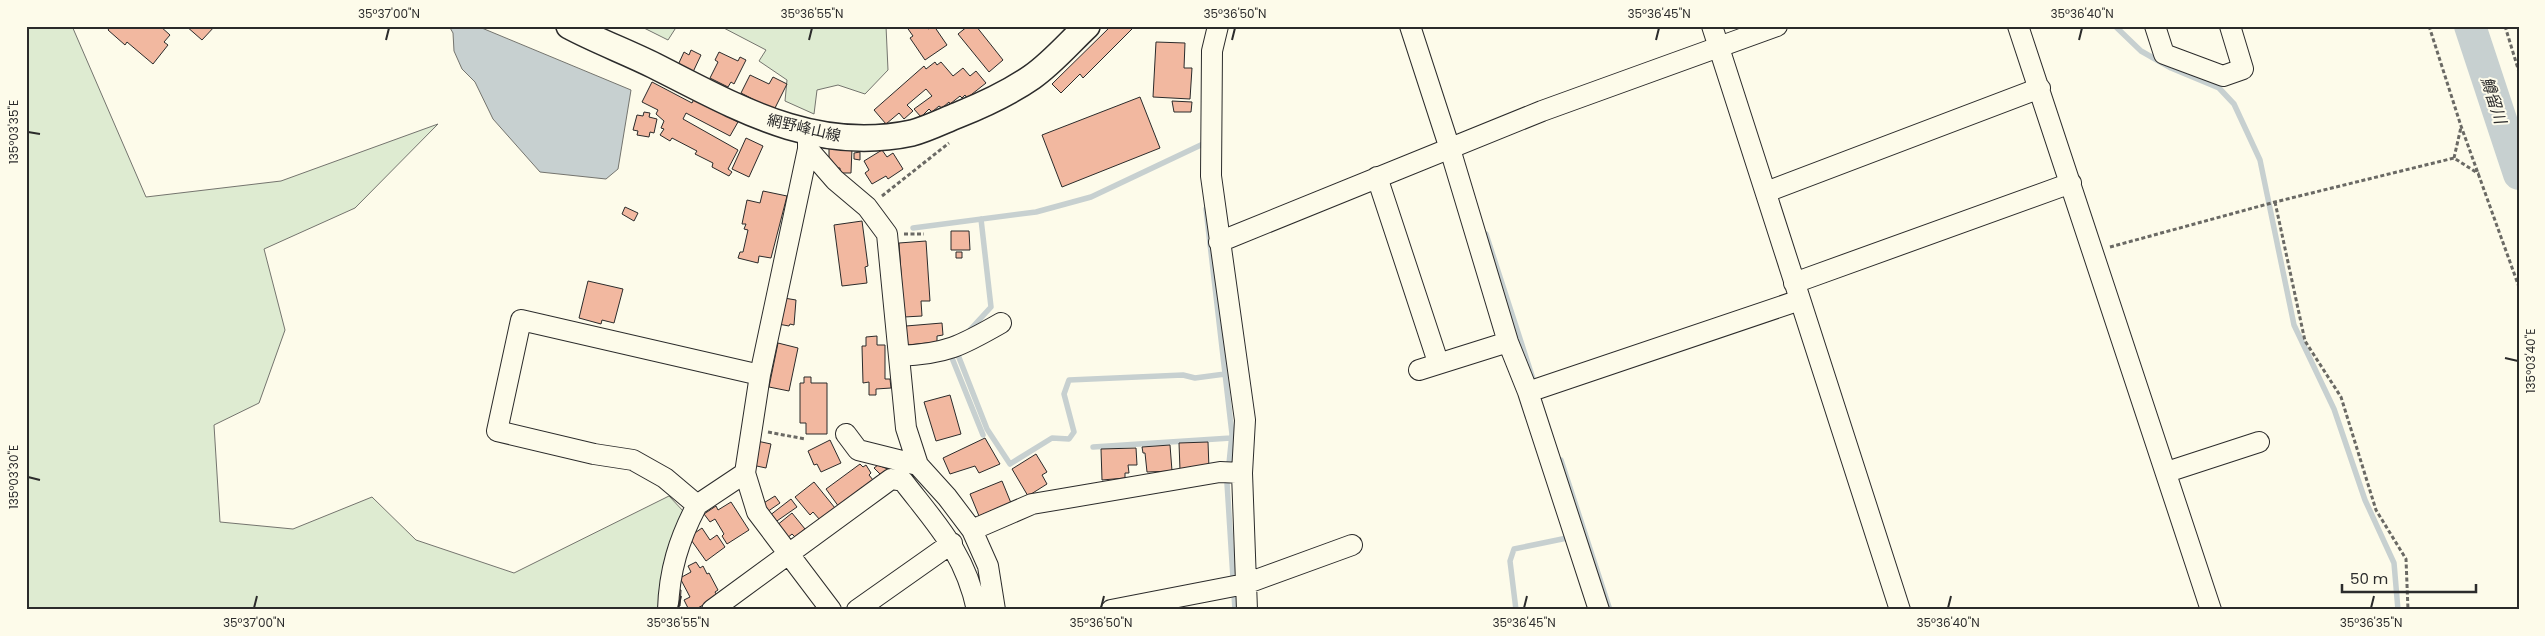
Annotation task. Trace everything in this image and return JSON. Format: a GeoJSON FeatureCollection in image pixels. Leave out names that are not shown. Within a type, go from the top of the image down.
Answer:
{"type":"FeatureCollection","features":[{"type":"Feature","properties":{"kind":"main road","name":"網野峰山線"},"geometry":{"type":"LineString","coordinates":[[570,26],[728,104],[808,140],[879,138],[914,132],[932,126],[989,102],[1032,77],[1087,26]]}},
{"type":"Feature","properties":{"kind":"street"},"geometry":{"type":"LineString","coordinates":[[1218,26],[1212,51],[1212,176],[1219,242],[1244,420],[1242,472],[1247,610]]}},
{"type":"Feature","properties":{"kind":"street"},"geometry":{"type":"LineString","coordinates":[[1410,26],[1450,149],[1508,342],[1528,392],[1599,610]]}},
{"type":"Feature","properties":{"kind":"street"},"geometry":{"type":"LineString","coordinates":[[1712,26],[1900,610]]}},
{"type":"Feature","properties":{"kind":"street"},"geometry":{"type":"LineString","coordinates":[[1219,242],[1542,112],[1777,26]]}},
{"type":"Feature","properties":{"kind":"street"},"geometry":{"type":"LineString","coordinates":[[2018,26],[2167,472],[2211,610]]}},
{"type":"Feature","properties":{"kind":"street"},"geometry":{"type":"LineString","coordinates":[[2155,26],[2164,54],[2224,76],[2243,69],[2230,26]]}},
{"type":"Feature","properties":{"kind":"street"},"geometry":{"type":"LineString","coordinates":[[1766,192],[2040,88]]}},
{"type":"Feature","properties":{"kind":"street"},"geometry":{"type":"LineString","coordinates":[[808,140],[836,180],[867,207],[887,234],[906,428],[918,465],[947,497],[972,530],[988,566],[996,610]]}},
{"type":"Feature","properties":{"kind":"street"},"geometry":{"type":"LineString","coordinates":[[808,140],[760,375],[745,473],[757,512],[831,610]]}},
{"type":"Feature","properties":{"kind":"street"},"geometry":{"type":"LineString","coordinates":[[1378,177],[1438,362]]}},
{"type":"Feature","properties":{"kind":"street"},"geometry":{"type":"LineString","coordinates":[[1528,392],[1797,292],[2071,183]]}},
{"type":"Feature","properties":{"kind":"street"},"geometry":{"type":"LineString","coordinates":[[697,505],[666,478],[633,460],[594,454],[497,431],[521,320],[760,375]]}},
{"type":"Feature","properties":{"kind":"street"},"geometry":{"type":"LineString","coordinates":[[899,356],[933,354],[948,350],[962,345],[1001,323]]}},
{"type":"Feature","properties":{"kind":"street"},"geometry":{"type":"LineString","coordinates":[[1419,370],[1438,362],[1508,342]]}},
{"type":"Feature","properties":{"kind":"street"},"geometry":{"type":"LineString","coordinates":[[846,434],[858,450],[918,465]]}},
{"type":"Feature","properties":{"kind":"street"},"geometry":{"type":"LineString","coordinates":[[2167,472],[2259,442]]}},
{"type":"Feature","properties":{"kind":"street"},"geometry":{"type":"LineString","coordinates":[[972,530],[1032,504],[1220,472],[1242,472]]}},
{"type":"Feature","properties":{"kind":"street"},"geometry":{"type":"LineString","coordinates":[[668,610],[675,554],[683,531],[697,505],[745,473]]}},
{"type":"Feature","properties":{"kind":"street"},"geometry":{"type":"LineString","coordinates":[[712,610],[891,479],[903,481],[952,543],[971,583],[977,610]]}},
{"type":"Feature","properties":{"kind":"street"},"geometry":{"type":"LineString","coordinates":[[857,610],[952,543]]}},
{"type":"Feature","properties":{"kind":"street"},"geometry":{"type":"LineString","coordinates":[[1111,610],[1156,605],[1245,584],[1352,545]]}},
{"type":"Feature","properties":{"kind":"path"},"geometry":{"type":"LineString","coordinates":[[2429,26],[2461,126],[2519,287]]}},
{"type":"Feature","properties":{"kind":"path"},"geometry":{"type":"LineString","coordinates":[[2505,26],[2519,72]]}},
{"type":"Feature","properties":{"kind":"path"},"geometry":{"type":"LineString","coordinates":[[2454,158],[2461,126]]}},
{"type":"Feature","properties":{"kind":"path"},"geometry":{"type":"LineString","coordinates":[[867,207],[950,142]]}},
{"type":"Feature","properties":{"kind":"path"},"geometry":{"type":"LineString","coordinates":[[2093,252],[2275,202],[2454,158],[2478,174]]}},
{"type":"Feature","properties":{"kind":"path"},"geometry":{"type":"LineString","coordinates":[[2275,202],[2305,341],[2341,398],[2376,510],[2406,559],[2408,610]]}},
{"type":"Feature","properties":{"kind":"path"},"geometry":{"type":"LineString","coordinates":[[751,429],[805,439]]}},
{"type":"Feature","properties":{"kind":"green space"},"geometry":{"type":"Polygon","coordinates":[[[26,26],[72,26],[146,197],[281,181],[438,124],[355,208],[264,249],[285,330],[259,403],[214,425],[220,522],[293,529],[372,497],[416,540],[514,573],[669,496],[685,513],[661,610],[26,610],[26,26]]]}},
{"type":"Feature","properties":{"kind":"green space"},"geometry":{"type":"Polygon","coordinates":[[[640,26],[677,26],[668,40],[640,26]]]}},
{"type":"Feature","properties":{"kind":"green space"},"geometry":{"type":"Polygon","coordinates":[[[720,26],[886,26],[888,70],[865,94],[838,85],[817,90],[814,114],[785,101],[787,80],[759,61],[766,50],[720,26]]]}},
{"type":"Feature","properties":{"kind":"shaded area"},"geometry":{"type":"Polygon","coordinates":[[[449,26],[477,26],[631,90],[618,169],[606,179],[540,172],[493,119],[475,82],[462,69],[454,51],[453,33],[449,26]]]}},
{"type":"Feature","properties":{"kind":"building"},"geometry":{"type":"Polygon","coordinates":[[[111,26],[160,26],[170,35],[164,42],[168,45],[153,64],[127,42],[125,45],[108,30],[111,26]]]}},
{"type":"Feature","properties":{"kind":"building"},"geometry":{"type":"Polygon","coordinates":[[[186,26],[215,26],[202,40],[186,26]]]}},
{"type":"Feature","properties":{"kind":"building"},"geometry":{"type":"Polygon","coordinates":[[[906,26],[927,26],[928,29],[934,26],[947,45],[925,60],[910,38],[913,36],[906,26]]]}},
{"type":"Feature","properties":{"kind":"building"},"geometry":{"type":"Polygon","coordinates":[[[968,26],[976,26],[1003,60],[989,72],[958,34],[968,26]]]}},
{"type":"Feature","properties":{"kind":"building"},"geometry":{"type":"Polygon","coordinates":[[[1111,26],[1135,26],[1083,78],[1080,74],[1061,93],[1052,84],[1111,26]]]}},
{"type":"Feature","properties":{"kind":"building"},"geometry":{"type":"Polygon","coordinates":[[[1156,42],[1185,43],[1184,68],[1192,68],[1190,99],[1153,97],[1156,42]]]}},
{"type":"Feature","properties":{"kind":"building"},"geometry":{"type":"Polygon","coordinates":[[[691,50],[701,55],[693,72],[678,65],[684,52],[689,55],[691,50]]]}},
{"type":"Feature","properties":{"kind":"building"},"geometry":{"type":"Polygon","coordinates":[[[719,52],[738,61],[740,57],[746,60],[734,84],[731,82],[728,87],[710,78],[718,62],[715,60],[719,52]]]}},
{"type":"Feature","properties":{"kind":"building"},"geometry":{"type":"Polygon","coordinates":[[[935,62],[937,65],[941,62],[953,76],[963,68],[970,76],[976,71],[986,83],[967,98],[965,95],[962,98],[960,96],[942,108],[939,106],[932,112],[929,109],[921,117],[914,109],[932,96],[926,89],[907,105],[913,111],[904,119],[899,113],[886,124],[874,110],[924,66],[926,69],[935,62]]]}},
{"type":"Feature","properties":{"kind":"building"},"geometry":{"type":"Polygon","coordinates":[[[750,75],[769,84],[773,77],[787,84],[774,110],[741,93],[750,75]]]}},
{"type":"Feature","properties":{"kind":"building"},"geometry":{"type":"Polygon","coordinates":[[[652,82],[692,103],[694,99],[738,122],[730,136],[686,113],[683,119],[738,150],[728,169],[732,172],[729,176],[712,167],[713,163],[695,154],[697,151],[672,138],[670,141],[660,135],[664,129],[661,128],[664,121],[656,114],[658,110],[642,102],[652,82]]]}},
{"type":"Feature","properties":{"kind":"building"},"geometry":{"type":"Polygon","coordinates":[[[1140,97],[1160,148],[1062,187],[1042,135],[1140,97]]]}},
{"type":"Feature","properties":{"kind":"building"},"geometry":{"type":"Polygon","coordinates":[[[1172,101],[1192,102],[1191,112],[1174,112],[1172,101]]]}},
{"type":"Feature","properties":{"kind":"building"},"geometry":{"type":"Polygon","coordinates":[[[644,112],[650,113],[649,117],[657,119],[654,133],[650,132],[649,137],[637,135],[638,131],[633,130],[637,115],[643,116],[644,112]]]}},
{"type":"Feature","properties":{"kind":"building"},"geometry":{"type":"Polygon","coordinates":[[[746,138],[763,146],[749,177],[732,169],[746,138]]]}},
{"type":"Feature","properties":{"kind":"building"},"geometry":{"type":"Polygon","coordinates":[[[829,148],[852,148],[851,173],[840,173],[840,168],[835,168],[829,163],[829,148]]]}},
{"type":"Feature","properties":{"kind":"building"},"geometry":{"type":"Polygon","coordinates":[[[882,150],[887,157],[893,153],[903,169],[888,179],[886,176],[872,184],[865,173],[869,170],[864,161],[882,150]]]}},
{"type":"Feature","properties":{"kind":"building"},"geometry":{"type":"Polygon","coordinates":[[[860,152],[860,160],[854,159],[854,153],[860,152]]]}},
{"type":"Feature","properties":{"kind":"building"},"geometry":{"type":"Polygon","coordinates":[[[763,191],[787,196],[771,258],[759,256],[758,263],[738,258],[740,252],[743,252],[748,230],[744,229],[746,224],[742,224],[747,200],[760,203],[763,191]]]}},
{"type":"Feature","properties":{"kind":"building"},"geometry":{"type":"Polygon","coordinates":[[[625,207],[638,213],[634,221],[622,214],[625,207]]]}},
{"type":"Feature","properties":{"kind":"building"},"geometry":{"type":"Polygon","coordinates":[[[862,221],[868,266],[865,267],[867,283],[842,286],[834,225],[862,221]]]}},
{"type":"Feature","properties":{"kind":"building"},"geometry":{"type":"Polygon","coordinates":[[[951,231],[969,231],[970,250],[951,250],[951,231]]]}},
{"type":"Feature","properties":{"kind":"building"},"geometry":{"type":"Polygon","coordinates":[[[926,241],[930,301],[921,301],[922,316],[904,317],[899,243],[926,241]]]}},
{"type":"Feature","properties":{"kind":"building"},"geometry":{"type":"Polygon","coordinates":[[[956,252],[962,252],[962,258],[956,258],[956,252]]]}},
{"type":"Feature","properties":{"kind":"building"},"geometry":{"type":"Polygon","coordinates":[[[588,281],[623,289],[614,323],[602,320],[601,324],[579,318],[588,281]]]}},
{"type":"Feature","properties":{"kind":"building"},"geometry":{"type":"Polygon","coordinates":[[[784,298],[796,300],[794,325],[778,324],[784,298]]]}},
{"type":"Feature","properties":{"kind":"building"},"geometry":{"type":"Polygon","coordinates":[[[942,323],[943,335],[937,336],[937,342],[907,345],[906,326],[942,323]]]}},
{"type":"Feature","properties":{"kind":"building"},"geometry":{"type":"Polygon","coordinates":[[[877,336],[877,345],[885,345],[885,379],[890,379],[891,388],[876,389],[876,395],[869,395],[869,382],[863,383],[862,346],[866,346],[866,337],[877,336]]]}},
{"type":"Feature","properties":{"kind":"building"},"geometry":{"type":"Polygon","coordinates":[[[778,343],[798,348],[789,391],[769,387],[778,343]]]}},
{"type":"Feature","properties":{"kind":"building"},"geometry":{"type":"Polygon","coordinates":[[[804,377],[811,377],[811,383],[827,383],[827,434],[806,434],[806,423],[800,423],[800,383],[804,383],[804,377]]]}},
{"type":"Feature","properties":{"kind":"building"},"geometry":{"type":"Polygon","coordinates":[[[950,395],[961,434],[936,441],[924,402],[950,395]]]}},
{"type":"Feature","properties":{"kind":"building"},"geometry":{"type":"Polygon","coordinates":[[[985,438],[1000,464],[979,473],[975,466],[950,474],[943,458],[985,438]]]}},
{"type":"Feature","properties":{"kind":"building"},"geometry":{"type":"Polygon","coordinates":[[[830,440],[841,463],[821,472],[817,464],[814,465],[808,451],[830,440]]]}},
{"type":"Feature","properties":{"kind":"building"},"geometry":{"type":"Polygon","coordinates":[[[757,441],[771,444],[766,468],[752,465],[757,441]]]}},
{"type":"Feature","properties":{"kind":"building"},"geometry":{"type":"Polygon","coordinates":[[[1208,442],[1209,469],[1180,470],[1179,443],[1208,442]]]}},
{"type":"Feature","properties":{"kind":"building"},"geometry":{"type":"Polygon","coordinates":[[[1170,445],[1172,471],[1147,472],[1145,453],[1143,453],[1142,447],[1170,445]]]}},
{"type":"Feature","properties":{"kind":"building"},"geometry":{"type":"Polygon","coordinates":[[[1136,448],[1137,465],[1128,465],[1129,473],[1125,473],[1125,478],[1102,480],[1101,449],[1136,448]]]}},
{"type":"Feature","properties":{"kind":"building"},"geometry":{"type":"Polygon","coordinates":[[[1036,454],[1047,472],[1042,475],[1047,484],[1028,496],[1012,469],[1036,454]]]}},
{"type":"Feature","properties":{"kind":"building"},"geometry":{"type":"Polygon","coordinates":[[[860,464],[863,467],[866,465],[871,473],[869,475],[873,480],[839,507],[826,489],[860,464]]]}},
{"type":"Feature","properties":{"kind":"building"},"geometry":{"type":"Polygon","coordinates":[[[878,465],[890,470],[883,477],[874,468],[878,465]]]}},
{"type":"Feature","properties":{"kind":"building"},"geometry":{"type":"Polygon","coordinates":[[[1002,481],[1011,503],[979,516],[970,494],[1002,481]]]}},
{"type":"Feature","properties":{"kind":"building"},"geometry":{"type":"Polygon","coordinates":[[[814,482],[835,508],[820,520],[813,512],[810,515],[795,497],[814,482]]]}},
{"type":"Feature","properties":{"kind":"building"},"geometry":{"type":"Polygon","coordinates":[[[775,496],[780,503],[767,512],[762,504],[775,496]]]}},
{"type":"Feature","properties":{"kind":"building"},"geometry":{"type":"Polygon","coordinates":[[[791,499],[797,507],[774,523],[769,516],[791,499]]]}},
{"type":"Feature","properties":{"kind":"building"},"geometry":{"type":"Polygon","coordinates":[[[731,502],[749,530],[727,544],[722,536],[724,534],[715,519],[710,522],[704,514],[716,506],[718,510],[731,502]]]}},
{"type":"Feature","properties":{"kind":"building"},"geometry":{"type":"Polygon","coordinates":[[[792,513],[805,529],[795,537],[792,534],[786,539],[776,526],[792,513]]]}},
{"type":"Feature","properties":{"kind":"building"},"geometry":{"type":"Polygon","coordinates":[[[702,528],[710,540],[717,535],[725,547],[706,561],[689,537],[702,528]]]}},
{"type":"Feature","properties":{"kind":"building"},"geometry":{"type":"Polygon","coordinates":[[[696,562],[700,568],[703,566],[707,574],[709,573],[718,590],[715,592],[718,597],[694,610],[689,610],[684,600],[690,597],[680,578],[691,572],[688,566],[696,562]]]}},
{"type":"Feature","properties":{"kind":"building"},"geometry":{"type":"Polygon","coordinates":[[[676,589],[681,590],[680,606],[675,606],[676,589]]]}},
{"type":"Feature","properties":{"kind":"waterway"},"geometry":{"type":"LineString","coordinates":[[2115,26],[2141,51],[2171,68],[2219,88],[2234,104],[2260,160],[2294,325],[2334,409],[2365,500],[2394,563],[2398,610]]}},
{"type":"Feature","properties":{"kind":"waterway","name":"鱒留川"},"geometry":{"type":"LineString","coordinates":[[2470,26],[2519,174]]}},
{"type":"Feature","properties":{"kind":"waterway"},"geometry":{"type":"LineString","coordinates":[[913,228],[1036,212],[1091,197],[1203,144]]}},
{"type":"Feature","properties":{"kind":"waterway"},"geometry":{"type":"LineString","coordinates":[[1206,209],[1232,434],[1227,483],[1235,610]]}},
{"type":"Feature","properties":{"kind":"waterway"},"geometry":{"type":"LineString","coordinates":[[968,332],[991,307],[981,219]]}},
{"type":"Feature","properties":{"kind":"waterway"},"geometry":{"type":"LineString","coordinates":[[1486,234],[1535,385]]}},
{"type":"Feature","properties":{"kind":"waterway"},"geometry":{"type":"LineString","coordinates":[[958,355],[987,429],[1010,464],[1052,438],[1069,439],[1074,432],[1064,394],[1069,380],[1183,375],[1195,378],[1225,374]]}},
{"type":"Feature","properties":{"kind":"waterway"},"geometry":{"type":"LineString","coordinates":[[952,358],[983,435]]}},
{"type":"Feature","properties":{"kind":"waterway"},"geometry":{"type":"LineString","coordinates":[[1093,447],[1231,438]]}},
{"type":"Feature","properties":{"kind":"waterway"},"geometry":{"type":"LineString","coordinates":[[1561,460],[1610,610]]}},
{"type":"Feature","properties":{"kind":"waterway"},"geometry":{"type":"LineString","coordinates":[[1516,610],[1510,561],[1514,549],[1572,537]]}}]}
